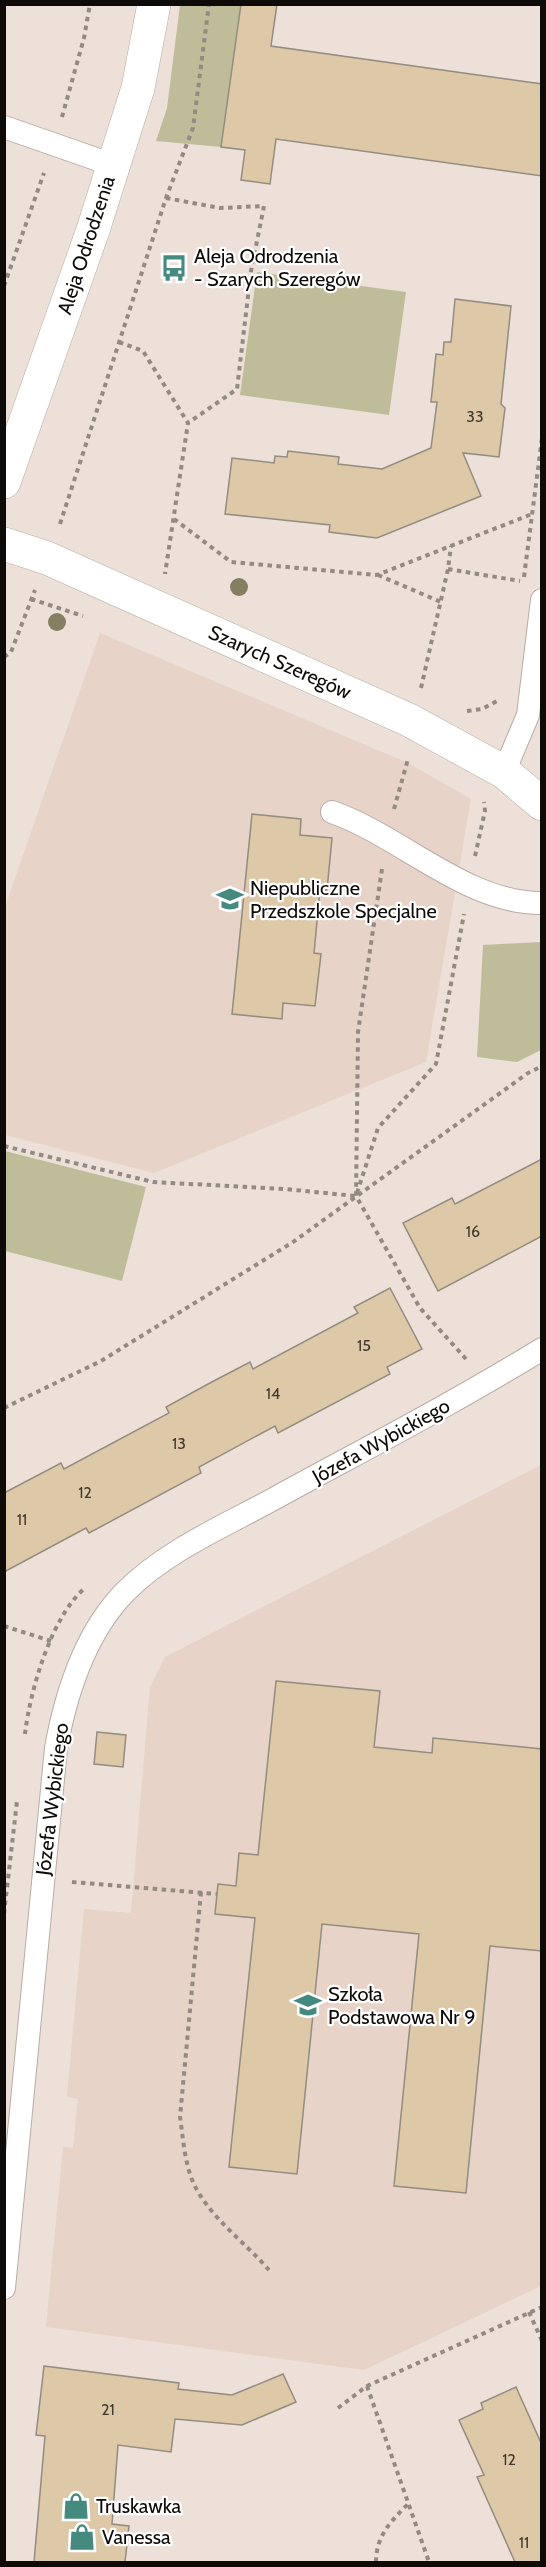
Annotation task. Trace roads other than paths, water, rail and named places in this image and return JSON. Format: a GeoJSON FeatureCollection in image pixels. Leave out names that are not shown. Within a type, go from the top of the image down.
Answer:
{"type":"FeatureCollection","features":[{"type":"Feature","properties":{"kind":"street","name":"Aleja Odrodzenia"},"geometry":{"type":"LineString","coordinates":[[4,482],[138,88],[154,4]]}},
{"type":"Feature","properties":{"kind":"street","name":"Szarych Szeregów"},"geometry":{"type":"LineString","coordinates":[[4,544],[47,558],[409,720],[494,783],[542,804]]}},
{"type":"Feature","properties":{"kind":"lane"},"geometry":{"type":"LineString","coordinates":[[4,127],[113,165]]}},
{"type":"Feature","properties":{"kind":"lane"},"geometry":{"type":"LineString","coordinates":[[494,783],[528,715],[532,596]]}},
{"type":"Feature","properties":{"kind":"lane"},"geometry":{"type":"LineString","coordinates":[[332,812],[356,820],[469,885],[500,897],[542,903]]}},
{"type":"Feature","properties":{"kind":"lane","name":"Józefa Wybickiego"},"geometry":{"type":"LineString","coordinates":[[4,2288],[56,1748],[68,1695],[93,1636],[126,1592],[175,1552],[485,1384],[542,1349]]}},
{"type":"Feature","properties":{"kind":"place","name":"Aleja Odrodzenia - Szarych Szeregów"},"geometry":{"type":"Point","coordinates":[174,268]}},
{"type":"Feature","properties":{"kind":"place","name":"Niepubliczne Przedszkole Specjalne"},"geometry":{"type":"Point","coordinates":[230,899]}},
{"type":"Feature","properties":{"kind":"place","name":"Szkoła Podstawowa Nr 9"},"geometry":{"type":"Point","coordinates":[308,2005]}},
{"type":"Feature","properties":{"kind":"place","name":"Truskawka"},"geometry":{"type":"Point","coordinates":[76,2506]}},
{"type":"Feature","properties":{"kind":"place","name":"Vanessa"},"geometry":{"type":"Point","coordinates":[82,2537]}}]}
